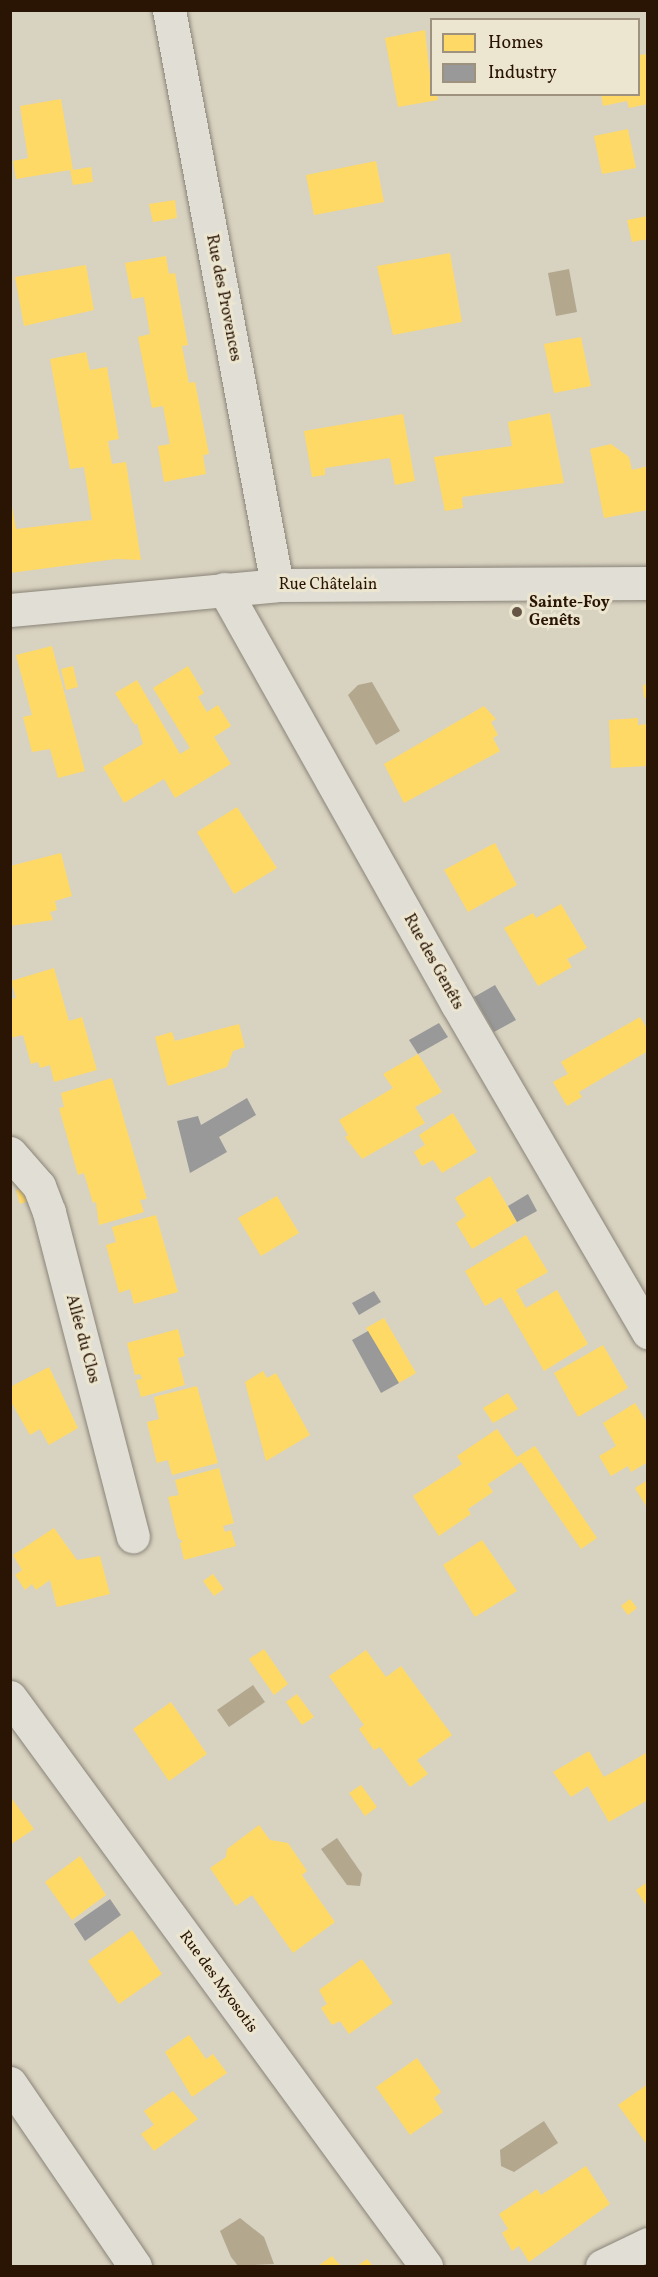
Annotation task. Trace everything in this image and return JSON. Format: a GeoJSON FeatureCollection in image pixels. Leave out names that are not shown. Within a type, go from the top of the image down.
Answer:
{"type":"FeatureCollection","features":[{"type":"Feature","properties":{"kind":"street","name":"Rue des Provences"},"geometry":{"type":"LineString","coordinates":[[169,10],[277,585]]}},
{"type":"Feature","properties":{"kind":"street","name":"Rue Châtelain"},"geometry":{"type":"LineString","coordinates":[[10,610],[224,588],[277,585],[648,583]]}},
{"type":"Feature","properties":{"kind":"street","name":"Rue des Genêts"},"geometry":{"type":"LineString","coordinates":[[224,588],[457,1004],[648,1332]]}},
{"type":"Feature","properties":{"kind":"street","name":"Allée du Clos"},"geometry":{"type":"LineString","coordinates":[[10,1152],[39,1186],[49,1212],[133,1536]]}},
{"type":"Feature","properties":{"kind":"street","name":"Rue des Myosotis"},"geometry":{"type":"LineString","coordinates":[[10,1697],[426,2266]]}},
{"type":"Feature","properties":{"kind":"street"},"geometry":{"type":"LineString","coordinates":[[10,2084],[135,2266]]}},
{"type":"Feature","properties":{"kind":"street"},"geometry":{"type":"LineString","coordinates":[[602,2266],[648,2244]]}},
{"type":"Feature","properties":{"kind":"shaded area"},"geometry":{"type":"Polygon","coordinates":[[[569,269],[577,312],[556,316],[548,273],[569,269]]]}},
{"type":"Feature","properties":{"kind":"shaded area"},"geometry":{"type":"Polygon","coordinates":[[[372,682],[400,731],[376,745],[348,695],[358,685],[372,682]]]}},
{"type":"Feature","properties":{"kind":"shaded area"},"geometry":{"type":"Polygon","coordinates":[[[253,1685],[265,1702],[229,1727],[217,1710],[253,1685]]]}},
{"type":"Feature","properties":{"kind":"shaded area"},"geometry":{"type":"Polygon","coordinates":[[[337,1838],[362,1874],[360,1886],[347,1885],[321,1849],[337,1838]]]}},
{"type":"Feature","properties":{"kind":"shaded area"},"geometry":{"type":"Polygon","coordinates":[[[544,2121],[558,2143],[514,2172],[501,2166],[500,2150],[544,2121]]]}},
{"type":"Feature","properties":{"kind":"shaded area"},"geometry":{"type":"Polygon","coordinates":[[[240,2218],[264,2237],[274,2264],[238,2266],[231,2257],[220,2231],[240,2218]]]}},
{"type":"Feature","properties":{"kind":"building: Homes"},"geometry":{"type":"Polygon","coordinates":[[[425,30],[430,96],[437,96],[438,100],[398,107],[385,38],[425,30]]]}},
{"type":"Feature","properties":{"kind":"building: Homes"},"geometry":{"type":"Polygon","coordinates":[[[648,54],[648,104],[629,108],[627,101],[603,106],[601,96],[640,96],[640,55],[648,54]]]}},
{"type":"Feature","properties":{"kind":"building: Homes"},"geometry":{"type":"Polygon","coordinates":[[[61,99],[73,170],[91,167],[93,182],[73,185],[70,170],[16,179],[13,161],[28,158],[20,106],[61,99]]]}},
{"type":"Feature","properties":{"kind":"building: Homes"},"geometry":{"type":"Polygon","coordinates":[[[628,129],[636,168],[602,174],[594,136],[628,129]]]}},
{"type":"Feature","properties":{"kind":"building: Homes"},"geometry":{"type":"Polygon","coordinates":[[[376,161],[384,202],[314,215],[306,175],[376,161]]]}},
{"type":"Feature","properties":{"kind":"building: Homes"},"geometry":{"type":"Polygon","coordinates":[[[175,200],[177,218],[153,222],[149,204],[175,200]]]}},
{"type":"Feature","properties":{"kind":"building: Homes"},"geometry":{"type":"Polygon","coordinates":[[[648,216],[648,239],[632,242],[627,220],[648,216]]]}},
{"type":"Feature","properties":{"kind":"building: Homes"},"geometry":{"type":"Polygon","coordinates":[[[450,253],[462,322],[393,335],[377,266],[450,253]]]}},
{"type":"Feature","properties":{"kind":"building: Homes"},"geometry":{"type":"Polygon","coordinates":[[[166,256],[169,274],[175,273],[188,345],[182,346],[189,383],[195,382],[209,454],[203,455],[206,474],[164,482],[158,446],[170,444],[163,406],[152,408],[138,337],[150,334],[144,297],[132,299],[125,263],[166,256]]]}},
{"type":"Feature","properties":{"kind":"building: Homes"},"geometry":{"type":"Polygon","coordinates":[[[86,265],[94,310],[24,326],[15,277],[86,265]]]}},
{"type":"Feature","properties":{"kind":"building: Homes"},"geometry":{"type":"Polygon","coordinates":[[[581,337],[591,386],[554,393],[544,344],[581,337]]]}},
{"type":"Feature","properties":{"kind":"building: Homes"},"geometry":{"type":"Polygon","coordinates":[[[86,352],[90,370],[107,367],[119,439],[108,441],[112,464],[126,462],[141,560],[116,559],[10,573],[10,495],[16,529],[92,520],[84,467],[70,469],[50,359],[86,352]]]}},
{"type":"Feature","properties":{"kind":"building: Homes"},"geometry":{"type":"Polygon","coordinates":[[[550,413],[564,483],[462,497],[463,508],[445,511],[434,457],[512,446],[508,422],[550,413]]]}},
{"type":"Feature","properties":{"kind":"building: Homes"},"geometry":{"type":"Polygon","coordinates":[[[403,414],[415,481],[395,485],[390,458],[325,468],[325,475],[312,477],[304,431],[403,414]]]}},
{"type":"Feature","properties":{"kind":"building: Homes"},"geometry":{"type":"Polygon","coordinates":[[[611,444],[629,457],[632,470],[648,466],[648,510],[604,518],[590,449],[611,444]]]}},
{"type":"Feature","properties":{"kind":"building: Homes"},"geometry":{"type":"Polygon","coordinates":[[[52,646],[85,771],[58,778],[50,749],[32,752],[23,717],[32,715],[16,655],[52,646]]]}},
{"type":"Feature","properties":{"kind":"building: Homes"},"geometry":{"type":"Polygon","coordinates":[[[73,666],[78,687],[66,690],[61,669],[73,666]]]}},
{"type":"Feature","properties":{"kind":"building: Homes"},"geometry":{"type":"Polygon","coordinates":[[[188,666],[204,693],[198,697],[207,712],[218,705],[231,726],[214,737],[231,764],[175,798],[164,779],[124,803],[103,767],[143,744],[137,723],[135,725],[115,693],[137,680],[180,754],[190,748],[153,688],[188,666]]]}},
{"type":"Feature","properties":{"kind":"building: Homes"},"geometry":{"type":"Polygon","coordinates":[[[648,684],[648,697],[644,698],[643,685],[648,684]]]}},
{"type":"Feature","properties":{"kind":"building: Homes"},"geometry":{"type":"Polygon","coordinates":[[[484,706],[496,719],[491,722],[498,735],[493,738],[500,751],[404,803],[384,764],[484,706]]]}},
{"type":"Feature","properties":{"kind":"building: Homes"},"geometry":{"type":"Polygon","coordinates":[[[638,718],[638,725],[648,724],[648,766],[611,768],[609,720],[638,718]]]}},
{"type":"Feature","properties":{"kind":"building: Homes"},"geometry":{"type":"Polygon","coordinates":[[[237,807],[277,868],[234,894],[197,832],[237,807]]]}},
{"type":"Feature","properties":{"kind":"building: Homes"},"geometry":{"type":"Polygon","coordinates":[[[495,843],[517,885],[468,912],[444,870],[495,843]]]}},
{"type":"Feature","properties":{"kind":"building: Homes"},"geometry":{"type":"Polygon","coordinates":[[[61,853],[72,896],[55,901],[57,910],[50,912],[53,920],[10,926],[10,866],[61,853]]]}},
{"type":"Feature","properties":{"kind":"building: Homes"},"geometry":{"type":"Polygon","coordinates":[[[561,904],[587,948],[567,959],[572,967],[538,986],[504,928],[533,913],[536,918],[561,904]]]}},
{"type":"Feature","properties":{"kind":"building: Homes"},"geometry":{"type":"Polygon","coordinates":[[[54,968],[69,1021],[82,1017],[97,1070],[54,1082],[50,1065],[40,1068],[38,1062],[31,1064],[23,1035],[10,1038],[10,999],[16,998],[11,981],[54,968]]]}},
{"type":"Feature","properties":{"kind":"building: Homes"},"geometry":{"type":"Polygon","coordinates":[[[640,1017],[648,1030],[648,1051],[579,1092],[582,1097],[567,1106],[553,1082],[568,1074],[561,1062],[640,1017]]]}},
{"type":"Feature","properties":{"kind":"building: Homes"},"geometry":{"type":"Polygon","coordinates":[[[239,1024],[245,1047],[233,1051],[227,1067],[168,1086],[155,1037],[172,1032],[175,1041],[239,1024]]]}},
{"type":"Feature","properties":{"kind":"building: Homes"},"geometry":{"type":"Polygon","coordinates":[[[418,1054],[442,1092],[415,1107],[425,1123],[362,1159],[345,1137],[348,1135],[339,1120],[393,1088],[383,1074],[418,1054]]]}},
{"type":"Feature","properties":{"kind":"building: Homes"},"geometry":{"type":"Polygon","coordinates":[[[112,1078],[147,1199],[140,1200],[144,1212],[99,1225],[96,1202],[93,1203],[84,1173],[78,1175],[59,1108],[64,1107],[61,1093],[112,1078]]]}},
{"type":"Feature","properties":{"kind":"building: Homes"},"geometry":{"type":"Polygon","coordinates":[[[453,1113],[477,1152],[442,1173],[433,1160],[422,1166],[414,1152],[425,1145],[419,1135],[453,1113]]]}},
{"type":"Feature","properties":{"kind":"building: Homes"},"geometry":{"type":"Polygon","coordinates":[[[490,1176],[517,1222],[472,1249],[456,1223],[466,1216],[455,1198],[490,1176]]]}},
{"type":"Feature","properties":{"kind":"building: Homes"},"geometry":{"type":"Polygon","coordinates":[[[28,1186],[31,1200],[20,1204],[16,1190],[28,1186]]]}},
{"type":"Feature","properties":{"kind":"building: Homes"},"geometry":{"type":"Polygon","coordinates":[[[277,1196],[299,1233],[261,1256],[238,1218],[277,1196]]]}},
{"type":"Feature","properties":{"kind":"building: Homes"},"geometry":{"type":"Polygon","coordinates":[[[156,1215],[178,1292],[134,1304],[130,1289],[119,1293],[106,1245],[116,1242],[112,1227],[156,1215]]]}},
{"type":"Feature","properties":{"kind":"building: Homes"},"geometry":{"type":"Polygon","coordinates":[[[526,1235],[548,1272],[516,1290],[526,1308],[557,1290],[588,1344],[544,1371],[501,1297],[485,1306],[465,1271],[526,1235]]]}},
{"type":"Feature","properties":{"kind":"building: Homes"},"geometry":{"type":"Polygon","coordinates":[[[384,1318],[416,1373],[399,1383],[366,1328],[384,1318]]]}},
{"type":"Feature","properties":{"kind":"building: Homes"},"geometry":{"type":"Polygon","coordinates":[[[178,1329],[185,1356],[178,1358],[185,1385],[141,1397],[136,1380],[142,1379],[140,1374],[135,1375],[127,1343],[178,1329]]]}},
{"type":"Feature","properties":{"kind":"building: Homes"},"geometry":{"type":"Polygon","coordinates":[[[603,1345],[628,1388],[578,1417],[554,1373],[603,1345]]]}},
{"type":"Feature","properties":{"kind":"building: Homes"},"geometry":{"type":"Polygon","coordinates":[[[49,1367],[78,1428],[49,1445],[40,1429],[30,1435],[10,1400],[10,1387],[49,1367]]]}},
{"type":"Feature","properties":{"kind":"building: Homes"},"geometry":{"type":"Polygon","coordinates":[[[263,1371],[267,1378],[276,1373],[310,1435],[266,1461],[245,1382],[263,1371]]]}},
{"type":"Feature","properties":{"kind":"building: Homes"},"geometry":{"type":"Polygon","coordinates":[[[197,1386],[218,1463],[172,1475],[168,1460],[157,1463],[147,1422],[159,1419],[154,1397],[197,1386]]]}},
{"type":"Feature","properties":{"kind":"building: Homes"},"geometry":{"type":"Polygon","coordinates":[[[508,1393],[518,1409],[493,1423],[483,1408],[508,1393]]]}},
{"type":"Feature","properties":{"kind":"building: Homes"},"geometry":{"type":"Polygon","coordinates":[[[635,1403],[648,1424],[648,1462],[631,1472],[628,1466],[611,1476],[599,1456],[616,1446],[603,1423],[635,1403]]]}},
{"type":"Feature","properties":{"kind":"building: Homes"},"geometry":{"type":"Polygon","coordinates":[[[497,1429],[517,1457],[535,1446],[597,1538],[581,1549],[521,1462],[488,1484],[493,1492],[468,1509],[471,1514],[439,1536],[413,1496],[462,1464],[457,1456],[497,1429]]]}},
{"type":"Feature","properties":{"kind":"building: Homes"},"geometry":{"type":"Polygon","coordinates":[[[219,1468],[234,1523],[223,1526],[225,1532],[231,1530],[236,1546],[184,1560],[180,1543],[183,1542],[178,1538],[168,1497],[179,1495],[175,1480],[219,1468]]]}},
{"type":"Feature","properties":{"kind":"building: Homes"},"geometry":{"type":"Polygon","coordinates":[[[648,1480],[648,1509],[635,1488],[648,1480]]]}},
{"type":"Feature","properties":{"kind":"building: Homes"},"geometry":{"type":"Polygon","coordinates":[[[54,1528],[77,1560],[100,1556],[110,1594],[57,1607],[50,1580],[36,1590],[32,1584],[25,1590],[15,1575],[22,1570],[13,1555],[54,1528]]]}},
{"type":"Feature","properties":{"kind":"building: Homes"},"geometry":{"type":"Polygon","coordinates":[[[482,1540],[517,1591],[475,1617],[443,1565],[482,1540]]]}},
{"type":"Feature","properties":{"kind":"building: Homes"},"geometry":{"type":"Polygon","coordinates":[[[213,1574],[224,1589],[214,1596],[203,1581],[213,1574]]]}},
{"type":"Feature","properties":{"kind":"building: Homes"},"geometry":{"type":"Polygon","coordinates":[[[630,1599],[637,1608],[628,1615],[621,1606],[630,1599]]]}},
{"type":"Feature","properties":{"kind":"building: Homes"},"geometry":{"type":"Polygon","coordinates":[[[264,1649],[288,1684],[274,1695],[249,1659],[264,1649]]]}},
{"type":"Feature","properties":{"kind":"building: Homes"},"geometry":{"type":"Polygon","coordinates":[[[366,1650],[386,1677],[401,1666],[452,1735],[417,1760],[428,1774],[410,1787],[380,1747],[374,1750],[359,1729],[364,1725],[329,1676],[366,1650]]]}},
{"type":"Feature","properties":{"kind":"building: Homes"},"geometry":{"type":"Polygon","coordinates":[[[297,1694],[314,1717],[302,1725],[286,1702],[297,1694]]]}},
{"type":"Feature","properties":{"kind":"building: Homes"},"geometry":{"type":"Polygon","coordinates":[[[171,1702],[207,1754],[169,1781],[133,1729],[171,1702]]]}},
{"type":"Feature","properties":{"kind":"building: Homes"},"geometry":{"type":"Polygon","coordinates":[[[589,1751],[604,1777],[648,1752],[648,1800],[609,1822],[588,1786],[571,1797],[553,1772],[589,1751]]]}},
{"type":"Feature","properties":{"kind":"building: Homes"},"geometry":{"type":"Polygon","coordinates":[[[361,1785],[377,1807],[365,1816],[349,1793],[361,1785]]]}},
{"type":"Feature","properties":{"kind":"building: Homes"},"geometry":{"type":"Polygon","coordinates":[[[10,1796],[34,1829],[10,1845],[10,1796]]]}},
{"type":"Feature","properties":{"kind":"building: Homes"},"geometry":{"type":"Polygon","coordinates":[[[259,1825],[270,1840],[288,1843],[307,1871],[302,1875],[335,1922],[293,1953],[252,1895],[236,1906],[210,1868],[226,1857],[227,1849],[259,1825]]]}},
{"type":"Feature","properties":{"kind":"building: Homes"},"geometry":{"type":"Polygon","coordinates":[[[80,1856],[106,1895],[72,1920],[45,1882],[80,1856]]]}},
{"type":"Feature","properties":{"kind":"building: Homes"},"geometry":{"type":"Polygon","coordinates":[[[648,1882],[648,1908],[636,1890],[648,1882]]]}},
{"type":"Feature","properties":{"kind":"building: Homes"},"geometry":{"type":"Polygon","coordinates":[[[132,1930],[162,1974],[119,2004],[88,1961],[132,1930]]]}},
{"type":"Feature","properties":{"kind":"building: Homes"},"geometry":{"type":"Polygon","coordinates":[[[362,1959],[393,2003],[349,2034],[340,2021],[332,2025],[321,2008],[327,2004],[319,1990],[362,1959]]]}},
{"type":"Feature","properties":{"kind":"building: Homes"},"geometry":{"type":"Polygon","coordinates":[[[189,2035],[206,2059],[213,2054],[227,2073],[192,2097],[165,2052],[189,2035]]]}},
{"type":"Feature","properties":{"kind":"building: Homes"},"geometry":{"type":"Polygon","coordinates":[[[417,2058],[441,2092],[434,2098],[443,2112],[410,2135],[376,2087],[417,2058]]]}},
{"type":"Feature","properties":{"kind":"building: Homes"},"geometry":{"type":"Polygon","coordinates":[[[648,2084],[648,2146],[618,2105],[648,2084]]]}},
{"type":"Feature","properties":{"kind":"building: Homes"},"geometry":{"type":"Polygon","coordinates":[[[173,2091],[198,2119],[154,2151],[141,2134],[154,2125],[144,2111],[173,2091]]]}},
{"type":"Feature","properties":{"kind":"building: Homes"},"geometry":{"type":"Polygon","coordinates":[[[586,2166],[610,2204],[529,2262],[519,2246],[512,2251],[502,2233],[508,2229],[499,2214],[537,2189],[541,2195],[586,2166]]]}},
{"type":"Feature","properties":{"kind":"building: Homes"},"geometry":{"type":"Polygon","coordinates":[[[332,2256],[341,2266],[318,2266],[332,2256]]]}},
{"type":"Feature","properties":{"kind":"building: Homes"},"geometry":{"type":"Polygon","coordinates":[[[367,2259],[373,2266],[357,2266],[367,2259]]]}},
{"type":"Feature","properties":{"kind":"building: Industry"},"geometry":{"type":"Polygon","coordinates":[[[495,985],[516,1020],[494,1032],[474,997],[495,985]]]}},
{"type":"Feature","properties":{"kind":"building: Industry"},"geometry":{"type":"Polygon","coordinates":[[[439,1023],[448,1037],[418,1054],[409,1040],[439,1023]]]}},
{"type":"Feature","properties":{"kind":"building: Industry"},"geometry":{"type":"Polygon","coordinates":[[[247,1098],[256,1115],[219,1137],[227,1152],[190,1173],[177,1121],[198,1116],[201,1125],[247,1098]]]}},
{"type":"Feature","properties":{"kind":"building: Industry"},"geometry":{"type":"Polygon","coordinates":[[[528,1194],[537,1211],[517,1222],[508,1206],[528,1194]]]}},
{"type":"Feature","properties":{"kind":"building: Industry"},"geometry":{"type":"Polygon","coordinates":[[[374,1291],[381,1302],[359,1315],[352,1303],[374,1291]]]}},
{"type":"Feature","properties":{"kind":"building: Industry"},"geometry":{"type":"Polygon","coordinates":[[[368,1331],[399,1383],[381,1393],[352,1340],[368,1331]]]}},
{"type":"Feature","properties":{"kind":"building: Industry"},"geometry":{"type":"Polygon","coordinates":[[[110,1899],[121,1915],[85,1941],[74,1924],[110,1899]]]}},
{"type":"Feature","properties":{"kind":"place","name":"Sainte-Foy Genêts"},"geometry":{"type":"Point","coordinates":[517,612]}}]}
